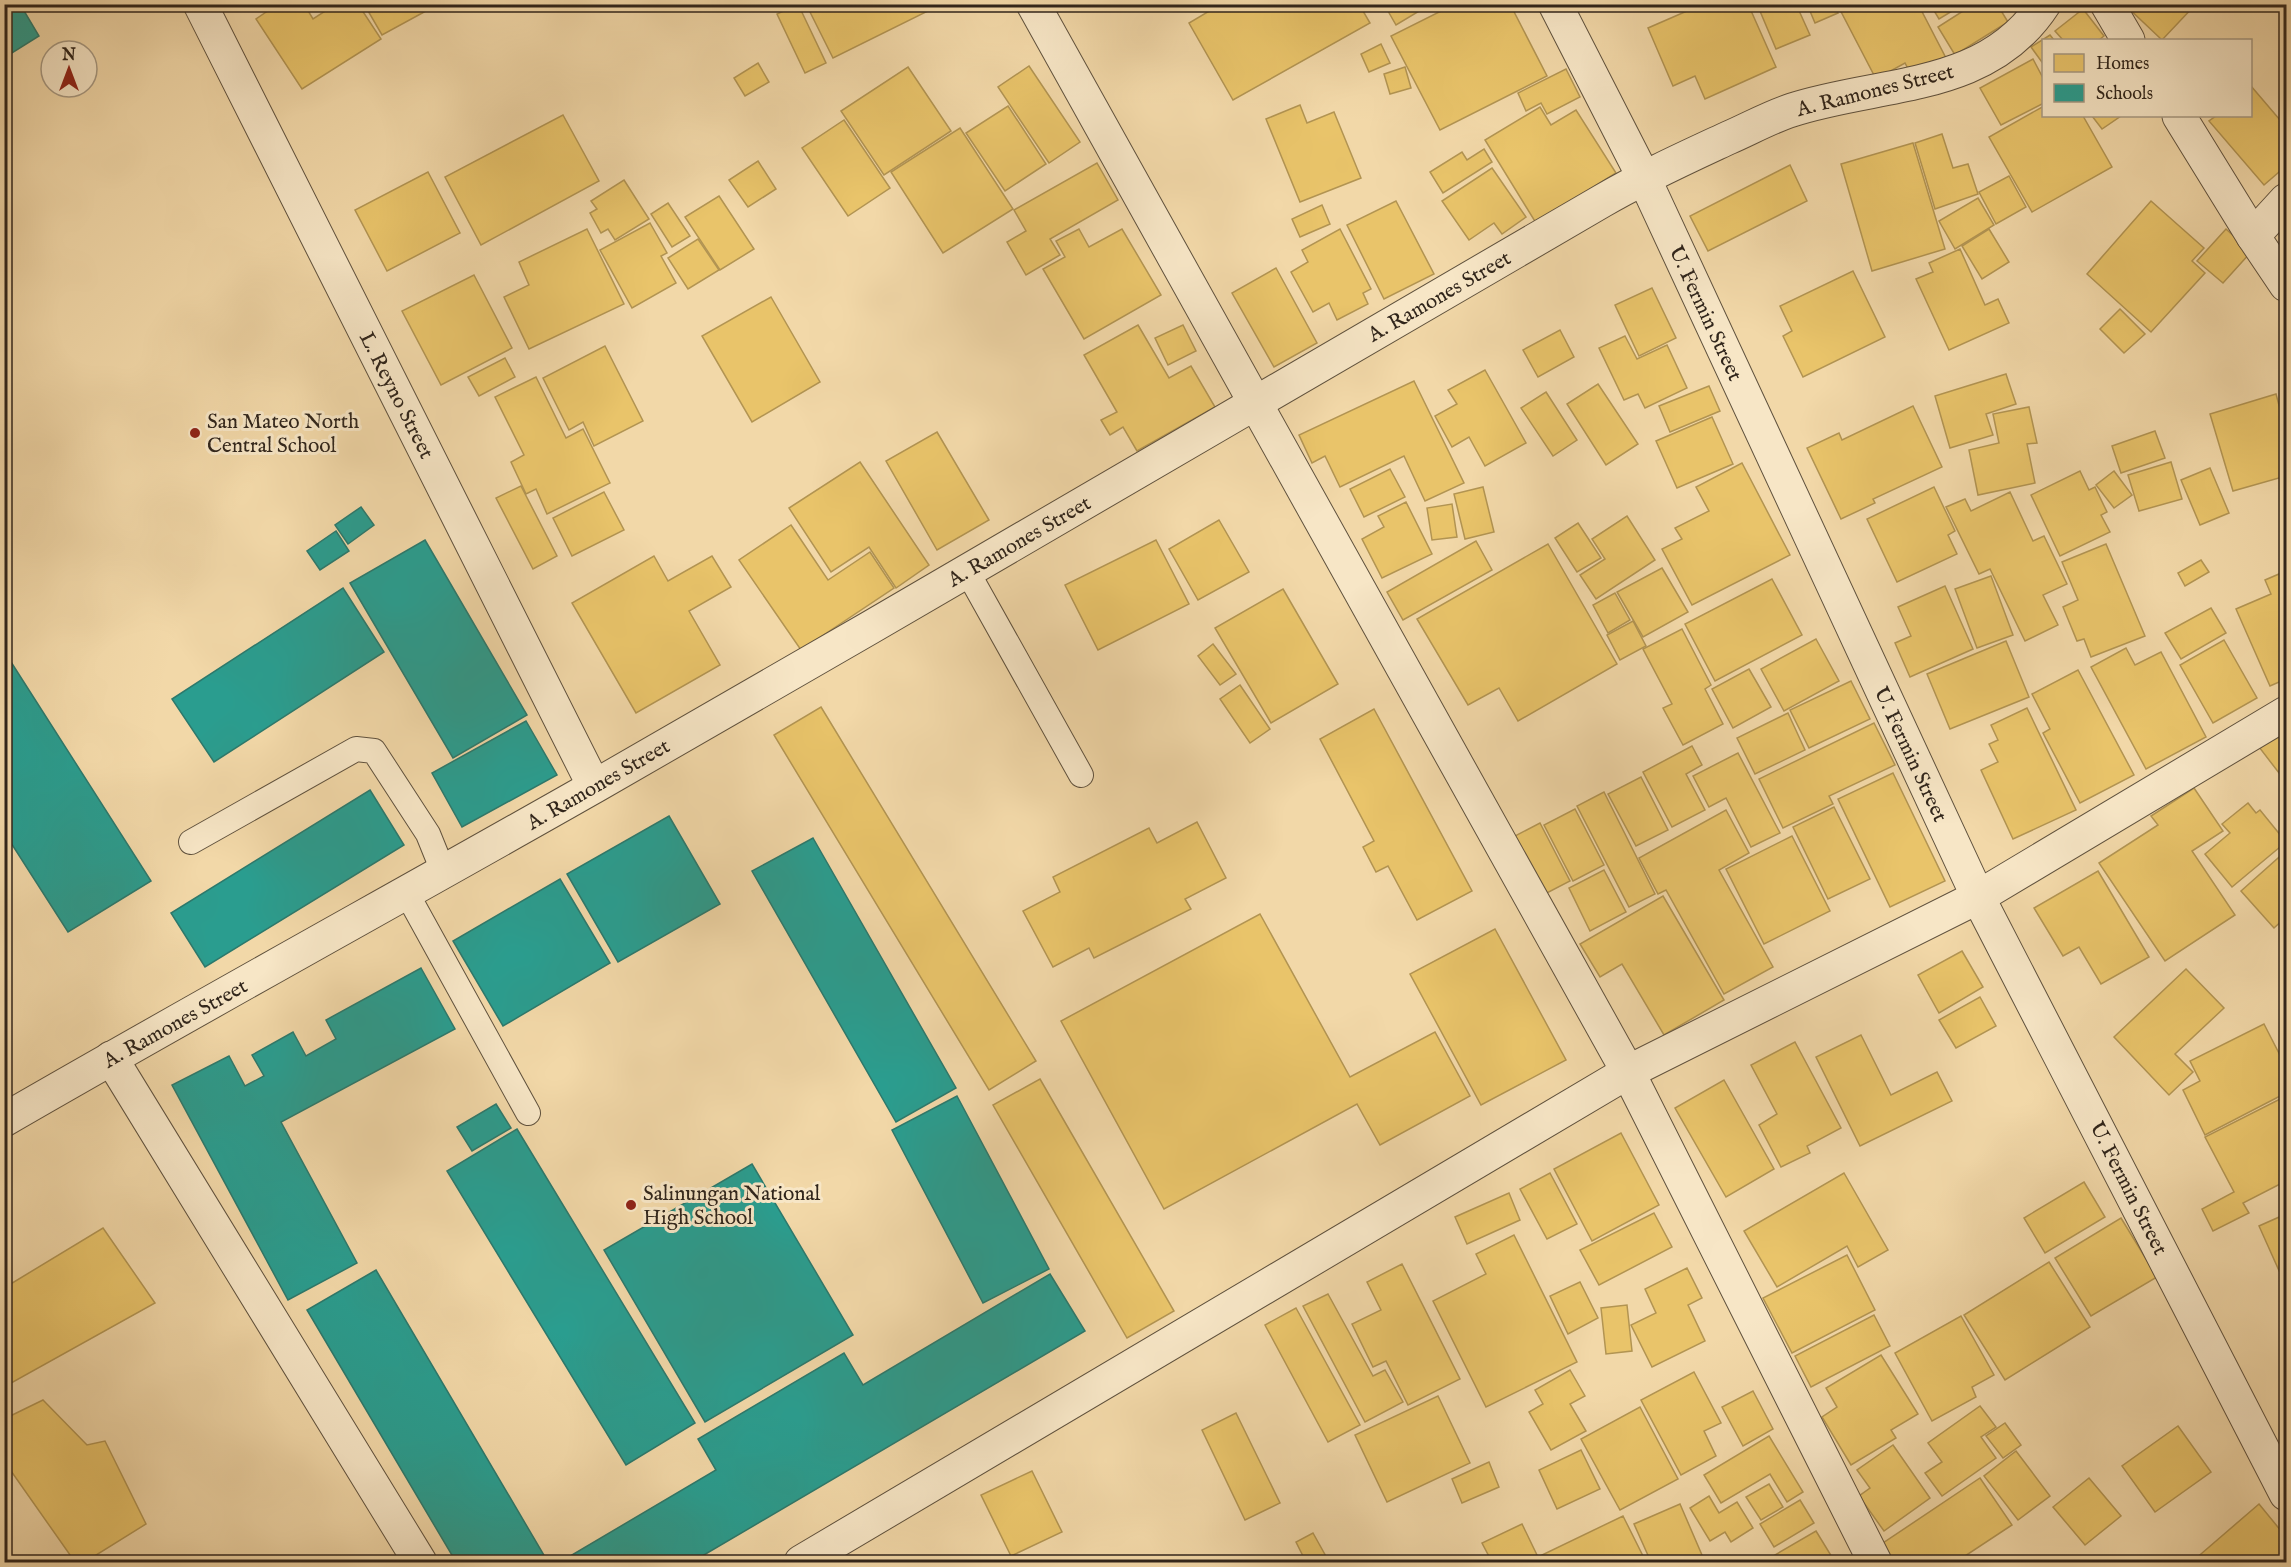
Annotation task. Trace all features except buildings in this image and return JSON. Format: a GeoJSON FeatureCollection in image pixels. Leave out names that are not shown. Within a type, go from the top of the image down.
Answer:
{"type":"FeatureCollection","features":[{"type":"Feature","properties":{"kind":"street","name":"L. Reyno Street"},"geometry":{"type":"LineString","coordinates":[[200,4],[594,786]]}},
{"type":"Feature","properties":{"kind":"street"},"geometry":{"type":"LineString","coordinates":[[1033,4],[1628,1072],[1875,1563]]}},
{"type":"Feature","properties":{"kind":"street","name":"U. Fermin Street"},"geometry":{"type":"LineString","coordinates":[[1555,4],[1643,176],[1978,897],[2286,1494]]}},
{"type":"Feature","properties":{"kind":"street","name":"A. Ramones Street"},"geometry":{"type":"LineString","coordinates":[[4,1120],[594,786],[1256,404],[1643,176],[1785,112],[1827,100],[1928,81],[1972,66],[2013,43],[2044,4]]}},
{"type":"Feature","properties":{"kind":"street"},"geometry":{"type":"LineString","coordinates":[[2107,4],[2127,39]]}},
{"type":"Feature","properties":{"kind":"street"},"geometry":{"type":"LineString","coordinates":[[2180,117],[2286,285]]}},
{"type":"Feature","properties":{"kind":"street"},"geometry":{"type":"LineString","coordinates":[[2253,236],[2286,200]]}},
{"type":"Feature","properties":{"kind":"street"},"geometry":{"type":"LineString","coordinates":[[801,1563],[1628,1072],[1978,897],[2286,713]]}},
{"type":"Feature","properties":{"kind":"street"},"geometry":{"type":"LineString","coordinates":[[111,1058],[420,1563]]}},
{"type":"Feature","properties":{"kind":"lane"},"geometry":{"type":"LineString","coordinates":[[967,571],[1081,775]]}},
{"type":"Feature","properties":{"kind":"lane"},"geometry":{"type":"LineString","coordinates":[[191,842],[356,749],[374,751],[428,834],[443,871]]}},
{"type":"Feature","properties":{"kind":"lane"},"geometry":{"type":"LineString","coordinates":[[406,892],[528,1113]]}},
{"type":"Feature","properties":{"kind":"place","name":"San Mateo North Central School"},"geometry":{"type":"Point","coordinates":[195,433]}},
{"type":"Feature","properties":{"kind":"place","name":"Salinungan National High School"},"geometry":{"type":"Point","coordinates":[631,1205]}}]}
